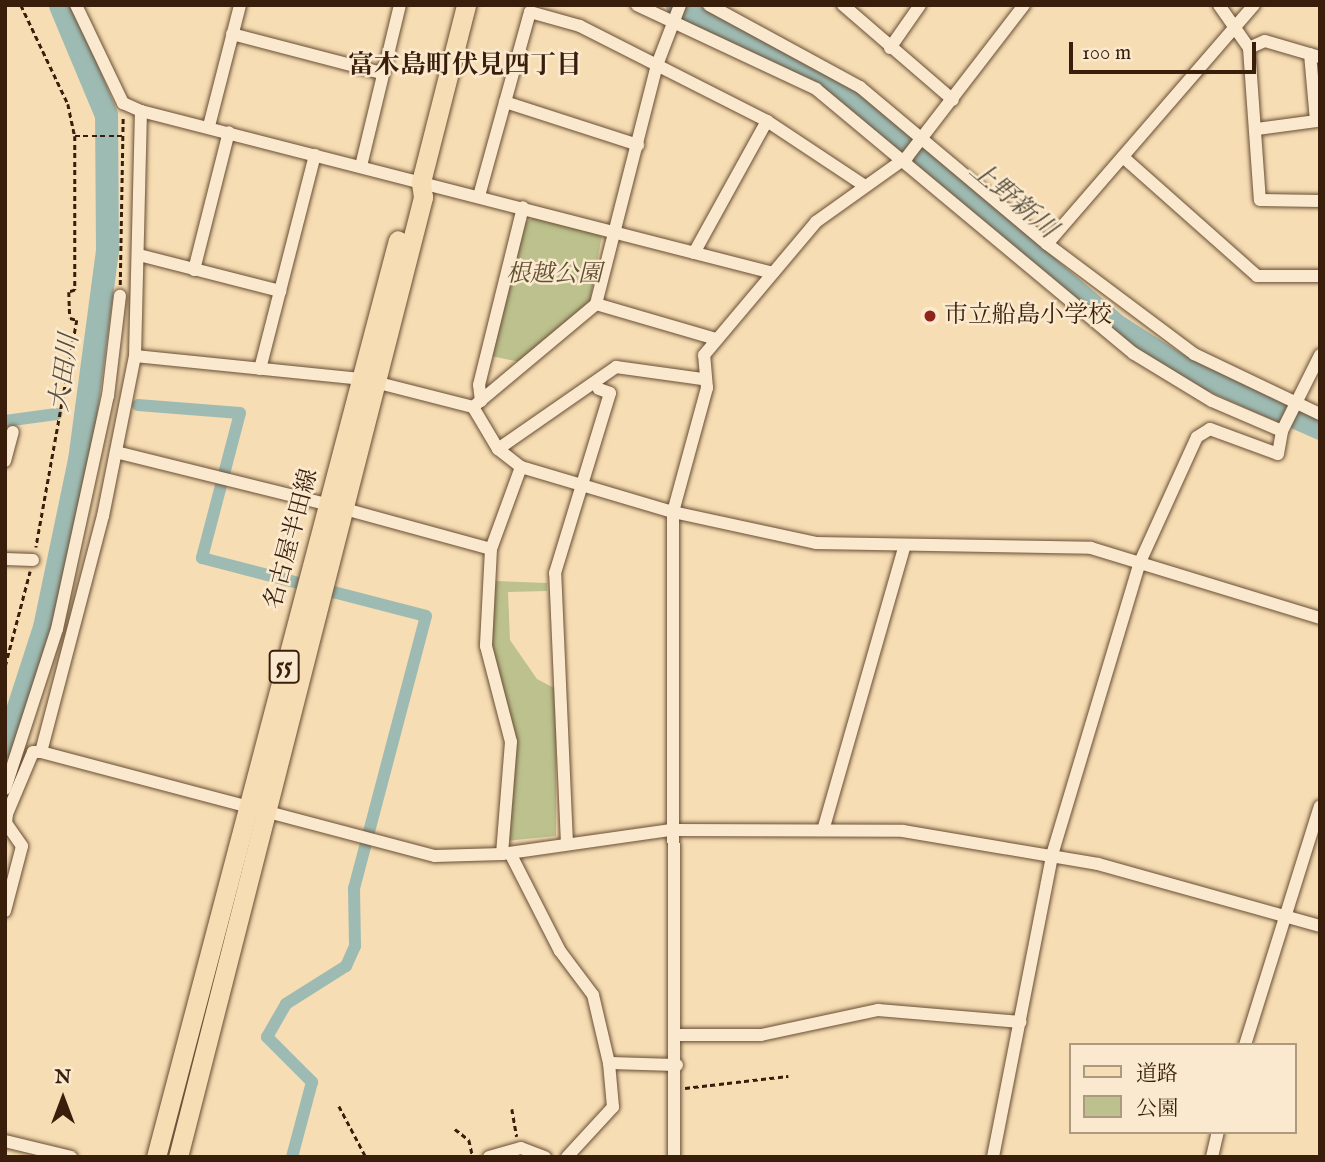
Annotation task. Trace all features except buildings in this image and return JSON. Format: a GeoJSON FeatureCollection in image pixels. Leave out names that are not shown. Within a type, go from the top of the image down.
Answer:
{"type":"FeatureCollection","features":[{"type":"Feature","properties":{"kind":"main road","name":"名古屋半田線"},"geometry":{"type":"LineString","coordinates":[[156,1157],[256,811],[370,380],[411,194],[421,182],[466,5]]}},
{"type":"Feature","properties":{"kind":"main road","name":"名古屋半田線"},"geometry":{"type":"LineString","coordinates":[[178,1157],[256,811]]}},
{"type":"Feature","properties":{"kind":"street"},"geometry":{"type":"LineString","coordinates":[[76,5],[123,103],[141,110],[773,273]]}},
{"type":"Feature","properties":{"kind":"street"},"geometry":{"type":"LineString","coordinates":[[209,126],[240,5]]}},
{"type":"Feature","properties":{"kind":"street"},"geometry":{"type":"LineString","coordinates":[[360,166],[400,5]]}},
{"type":"Feature","properties":{"kind":"street"},"geometry":{"type":"LineString","coordinates":[[637,5],[816,89],[905,158],[1133,353],[1212,401],[1283,428]]}},
{"type":"Feature","properties":{"kind":"street"},"geometry":{"type":"LineString","coordinates":[[477,404],[596,304],[657,65],[680,5]]}},
{"type":"Feature","properties":{"kind":"street"},"geometry":{"type":"LineString","coordinates":[[709,5],[811,56],[922,140],[1047,244],[1195,354],[1320,414]]}},
{"type":"Feature","properties":{"kind":"street"},"geometry":{"type":"LineString","coordinates":[[843,5],[953,100]]}},
{"type":"Feature","properties":{"kind":"street"},"geometry":{"type":"LineString","coordinates":[[890,48],[920,5]]}},
{"type":"Feature","properties":{"kind":"street"},"geometry":{"type":"LineString","coordinates":[[674,1157],[678,1035],[671,830],[673,512],[707,388],[702,379],[704,355],[816,222],[862,184],[905,158],[922,140],[1024,5]]}},
{"type":"Feature","properties":{"kind":"street"},"geometry":{"type":"LineString","coordinates":[[1220,5],[1237,24],[1249,48],[1257,129],[1260,200],[1320,201]]}},
{"type":"Feature","properties":{"kind":"street"},"geometry":{"type":"LineString","coordinates":[[1047,244],[1254,5]]}},
{"type":"Feature","properties":{"kind":"street"},"geometry":{"type":"LineString","coordinates":[[480,196],[530,12],[580,26],[767,121],[862,184]]}},
{"type":"Feature","properties":{"kind":"street"},"geometry":{"type":"LineString","coordinates":[[232,34],[382,73]]}},
{"type":"Feature","properties":{"kind":"street"},"geometry":{"type":"LineString","coordinates":[[1249,48],[1265,41],[1315,56],[1316,121],[1257,129]]}},
{"type":"Feature","properties":{"kind":"street"},"geometry":{"type":"LineString","coordinates":[[506,102],[638,145]]}},
{"type":"Feature","properties":{"kind":"street"},"geometry":{"type":"LineString","coordinates":[[41,752],[116,452],[135,356],[141,110]]}},
{"type":"Feature","properties":{"kind":"street"},"geometry":{"type":"LineString","coordinates":[[694,253],[767,121]]}},
{"type":"Feature","properties":{"kind":"street"},"geometry":{"type":"LineString","coordinates":[[194,270],[229,132]]}},
{"type":"Feature","properties":{"kind":"street"},"geometry":{"type":"LineString","coordinates":[[260,369],[315,155]]}},
{"type":"Feature","properties":{"kind":"street"},"geometry":{"type":"LineString","coordinates":[[1123,157],[1258,276],[1320,275]]}},
{"type":"Feature","properties":{"kind":"street"},"geometry":{"type":"LineString","coordinates":[[523,207],[479,384],[477,404],[498,449],[521,467],[673,512],[816,543],[1091,548],[1320,618]]}},
{"type":"Feature","properties":{"kind":"street"},"geometry":{"type":"LineString","coordinates":[[139,255],[280,291]]}},
{"type":"Feature","properties":{"kind":"street"},"geometry":{"type":"LineString","coordinates":[[5,789],[57,629],[108,396],[120,296]]}},
{"type":"Feature","properties":{"kind":"street"},"geometry":{"type":"LineString","coordinates":[[596,304],[716,340]]}},
{"type":"Feature","properties":{"kind":"street"},"geometry":{"type":"LineString","coordinates":[[993,1157],[1052,855],[1140,562],[1197,437],[1210,429],[1271,456],[1283,449],[1283,428],[1320,355]]}},
{"type":"Feature","properties":{"kind":"street"},"geometry":{"type":"LineString","coordinates":[[135,356],[370,380],[477,404]]}},
{"type":"Feature","properties":{"kind":"street"},"geometry":{"type":"LineString","coordinates":[[498,449],[616,367],[702,379]]}},
{"type":"Feature","properties":{"kind":"street"},"geometry":{"type":"LineString","coordinates":[[567,844],[555,573],[610,393],[599,389]]}},
{"type":"Feature","properties":{"kind":"street"},"geometry":{"type":"LineString","coordinates":[[5,461],[13,432]]}},
{"type":"Feature","properties":{"kind":"street"},"geometry":{"type":"LineString","coordinates":[[116,452],[491,549]]}},
{"type":"Feature","properties":{"kind":"street"},"geometry":{"type":"LineString","coordinates":[[521,467],[491,549],[486,646],[511,742],[506,854],[560,951],[593,995],[609,1063],[613,1107],[567,1157]]}},
{"type":"Feature","properties":{"kind":"street"},"geometry":{"type":"LineString","coordinates":[[824,827],[905,545]]}},
{"type":"Feature","properties":{"kind":"street"},"geometry":{"type":"LineString","coordinates":[[5,559],[33,561]]}},
{"type":"Feature","properties":{"kind":"street"},"geometry":{"type":"LineString","coordinates":[[5,911],[22,846],[7,814],[33,752],[41,752],[395,850],[435,856],[506,854],[671,830],[824,827],[936,834],[1052,855],[1320,926]]}},
{"type":"Feature","properties":{"kind":"street"},"geometry":{"type":"LineString","coordinates":[[1246,1043],[1320,806]]}},
{"type":"Feature","properties":{"kind":"street"},"geometry":{"type":"LineString","coordinates":[[678,1035],[761,1035],[878,1010],[1020,1022]]}},
{"type":"Feature","properties":{"kind":"street"},"geometry":{"type":"LineString","coordinates":[[609,1063],[677,1065]]}},
{"type":"Feature","properties":{"kind":"street"},"geometry":{"type":"LineString","coordinates":[[1212,1157],[1218,1134]]}},
{"type":"Feature","properties":{"kind":"street"},"geometry":{"type":"LineString","coordinates":[[5,1141],[71,1157]]}},
{"type":"Feature","properties":{"kind":"street"},"geometry":{"type":"LineString","coordinates":[[489,1157],[521,1148],[545,1157]]}},
{"type":"Feature","properties":{"kind":"path"},"geometry":{"type":"LineString","coordinates":[[5,666],[33,561],[77,320],[70,318],[69,292],[75,290],[75,136],[68,104],[21,5]]}},
{"type":"Feature","properties":{"kind":"path"},"geometry":{"type":"LineString","coordinates":[[120,296],[123,103]]}},
{"type":"Feature","properties":{"kind":"path"},"geometry":{"type":"LineString","coordinates":[[75,136],[124,136]]}},
{"type":"Feature","properties":{"kind":"path"},"geometry":{"type":"LineString","coordinates":[[676,1087],[788,1076]]}},
{"type":"Feature","properties":{"kind":"path"},"geometry":{"type":"LineString","coordinates":[[339,1106],[366,1157]]}},
{"type":"Feature","properties":{"kind":"path"},"geometry":{"type":"LineString","coordinates":[[512,1109],[521,1148]]}},
{"type":"Feature","properties":{"kind":"path"},"geometry":{"type":"LineString","coordinates":[[455,1129],[469,1140],[473,1157]]}},
{"type":"Feature","properties":{"kind":"green space","name":"根越公園"},"geometry":{"type":"Polygon","coordinates":[[[533,218],[602,235],[590,302],[520,362],[491,356],[523,224],[533,218]]]}},
{"type":"Feature","properties":{"kind":"green space"},"geometry":{"type":"Polygon","coordinates":[[[494,581],[547,583],[547,591],[508,592],[510,640],[537,679],[556,689],[556,836],[505,841],[514,742],[491,643],[494,581]]]}},
{"type":"Feature","properties":{"kind":"waterway","name":"大田川"},"geometry":{"type":"LineString","coordinates":[[5,747],[44,627],[79,460],[107,250],[106,115],[60,5]]}},
{"type":"Feature","properties":{"kind":"waterway","name":"上野新川"},"geometry":{"type":"LineString","coordinates":[[677,5],[812,68],[1119,327],[1180,366],[1320,428]]}},
{"type":"Feature","properties":{"kind":"waterway"},"geometry":{"type":"LineString","coordinates":[[138,405],[240,413],[202,558],[426,616],[354,888],[355,946],[346,966],[286,1004],[267,1037],[312,1082],[292,1157]]}},
{"type":"Feature","properties":{"kind":"waterway"},"geometry":{"type":"LineString","coordinates":[[5,421],[57,414]]}},
{"type":"Feature","properties":{"kind":"place","name":"市立船島小学校"},"geometry":{"type":"Point","coordinates":[930,316]}},
{"type":"Feature","properties":{"kind":"district","name":"富木島町伏見四丁目"},"geometry":{"type":"Point","coordinates":[465,66]}}]}
